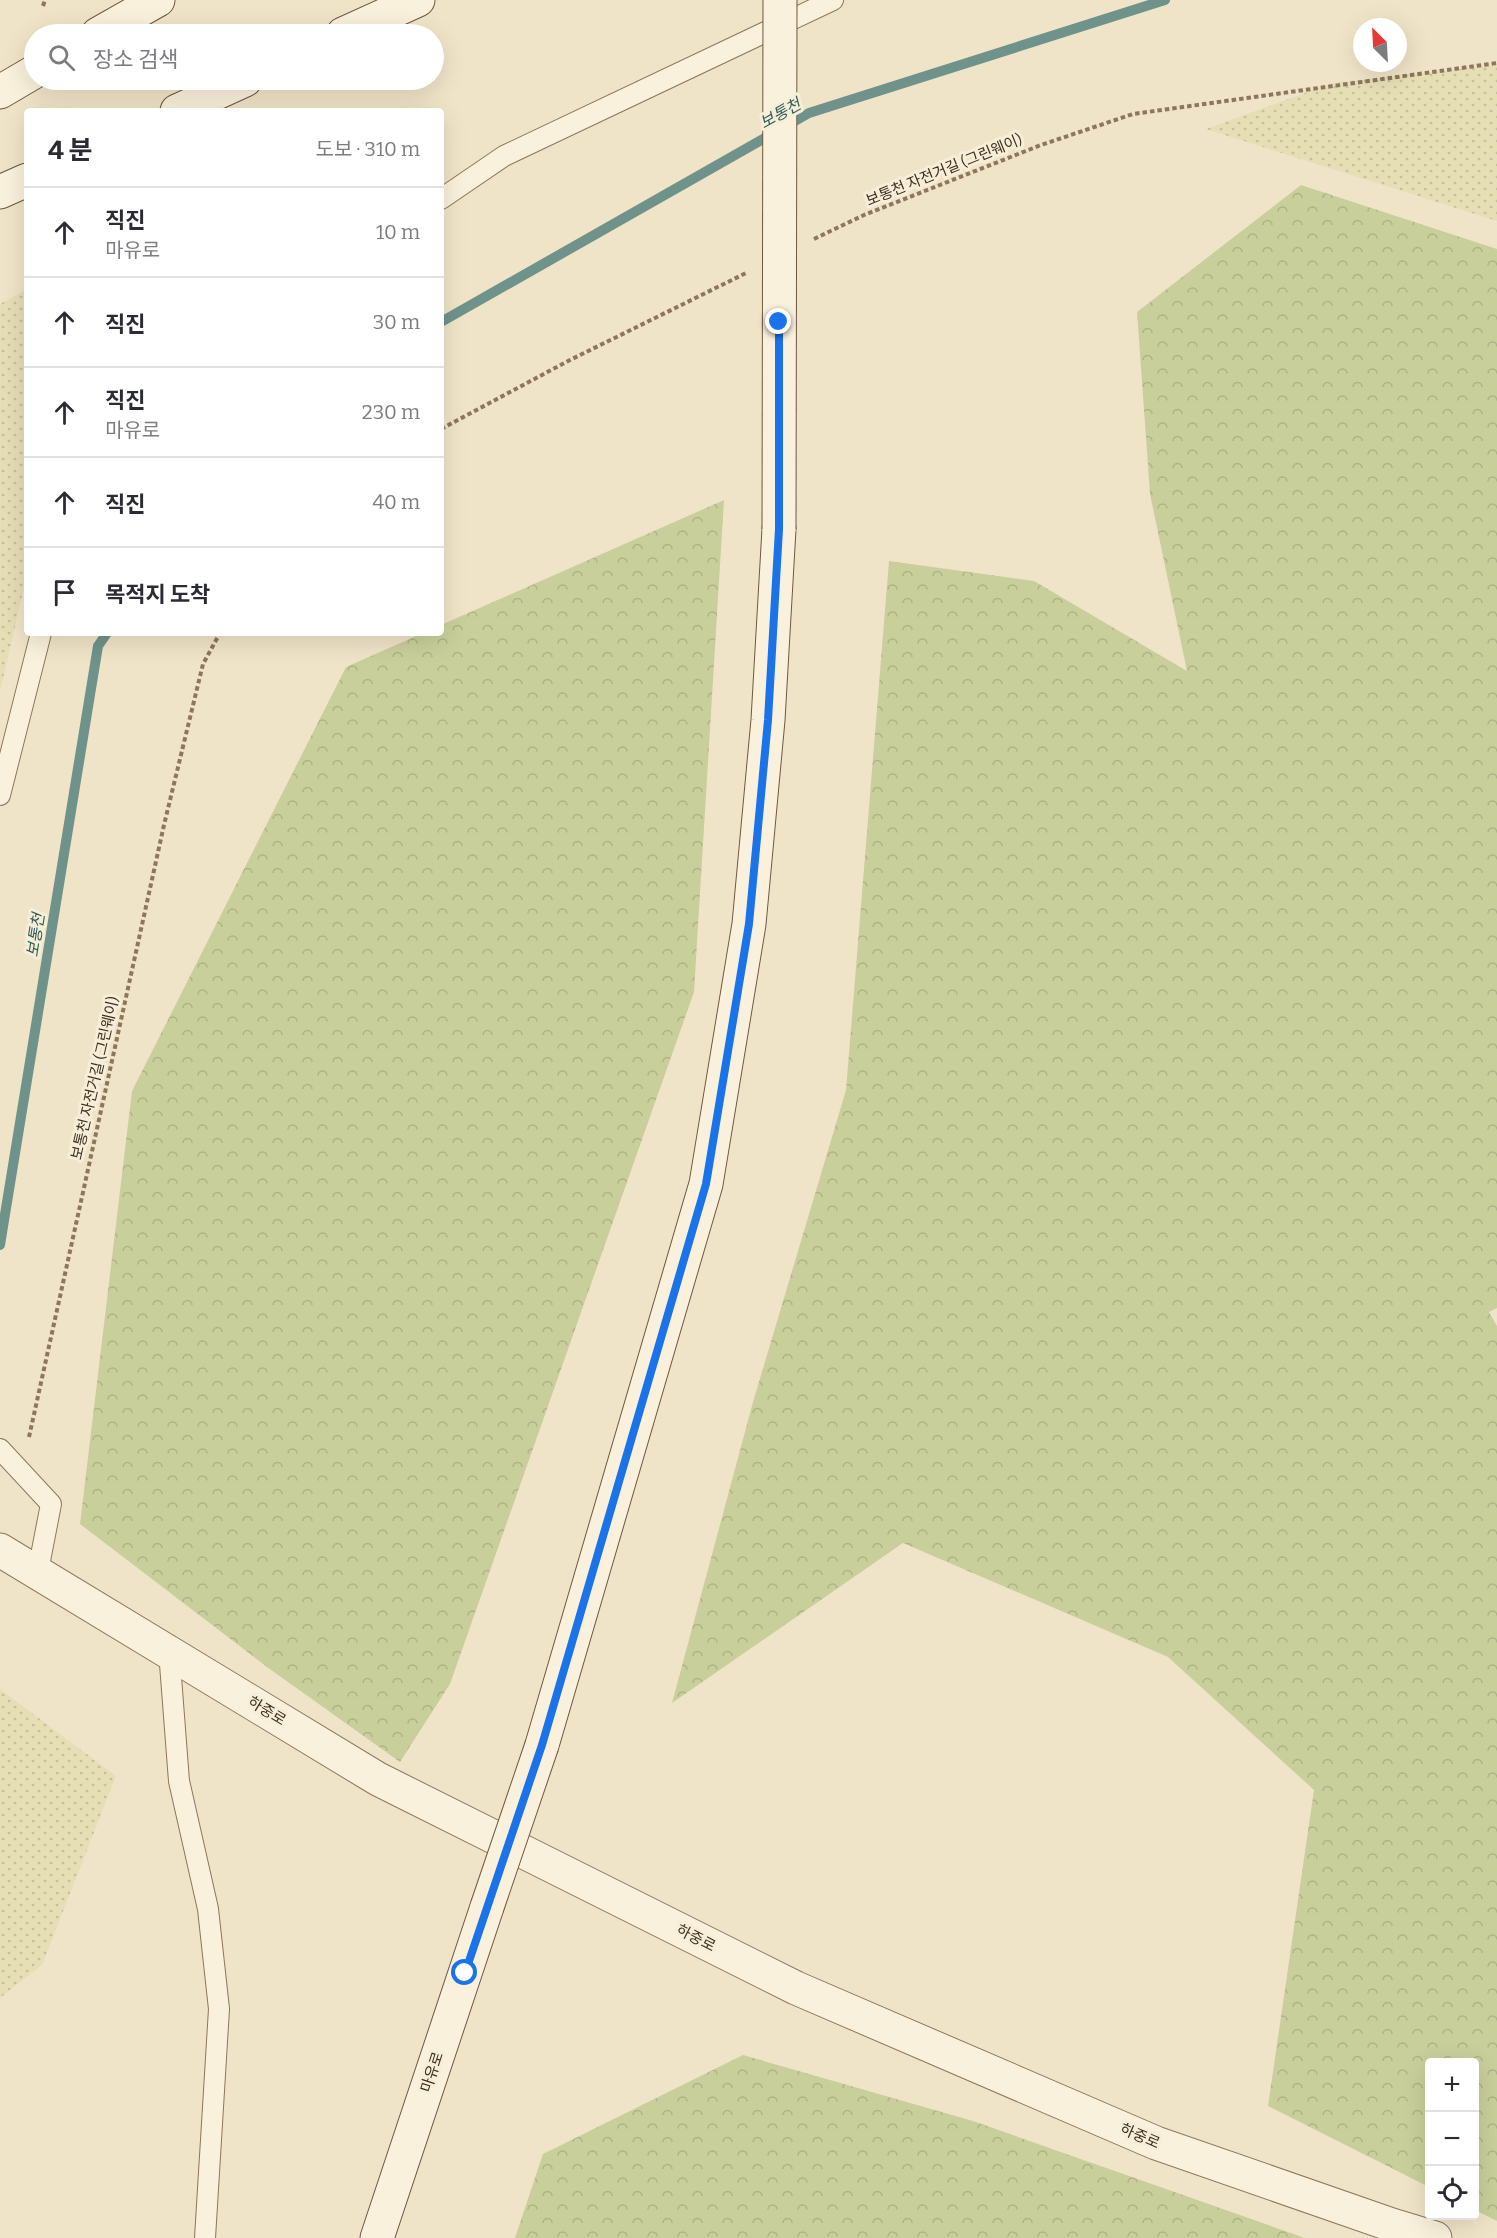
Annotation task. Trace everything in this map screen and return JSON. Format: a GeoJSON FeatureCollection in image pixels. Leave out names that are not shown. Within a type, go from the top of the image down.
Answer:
{"type":"FeatureCollection","features":[{"type":"Feature","properties":{"kind":"main road"},"geometry":{"type":"LineString","coordinates":[[116,24],[158,0]]}},
{"type":"Feature","properties":{"kind":"main road"},"geometry":{"type":"LineString","coordinates":[[365,24],[418,0]]}},
{"type":"Feature","properties":{"kind":"main road","name":"마유로"},"geometry":{"type":"LineString","coordinates":[[377,2238],[542,1745],[706,1184],[749,924],[768,720],[779,529],[780,0]]}},
{"type":"Feature","properties":{"kind":"main road"},"geometry":{"type":"LineString","coordinates":[[0,92],[24,78]]}},
{"type":"Feature","properties":{"kind":"main road"},"geometry":{"type":"LineString","coordinates":[[184,108],[223,90]]}},
{"type":"Feature","properties":{"kind":"main road"},"geometry":{"type":"LineString","coordinates":[[0,192],[24,181]]}},
{"type":"Feature","properties":{"kind":"main road","name":"하중로"},"geometry":{"type":"LineString","coordinates":[[0,1550],[378,1779],[796,1988],[1155,2143],[1435,2238]]}},
{"type":"Feature","properties":{"kind":"lane"},"geometry":{"type":"LineString","coordinates":[[444,197],[504,156],[833,0]]}},
{"type":"Feature","properties":{"kind":"lane"},"geometry":{"type":"LineString","coordinates":[[0,795],[40,636]]}},
{"type":"Feature","properties":{"kind":"lane"},"geometry":{"type":"LineString","coordinates":[[1,1451],[51,1504],[38,1571]]}},
{"type":"Feature","properties":{"kind":"lane"},"geometry":{"type":"LineString","coordinates":[[169,1651],[179,1781],[208,1909],[219,2009],[205,2238]]}},
{"type":"Feature","properties":{"kind":"path"},"geometry":{"type":"LineString","coordinates":[[43,6],[45,0]]}},
{"type":"Feature","properties":{"kind":"path","name":"보통천 자전거길 (그린웨이)"},"geometry":{"type":"LineString","coordinates":[[811,241],[864,215],[1019,153],[1133,114],[1497,63]]}},
{"type":"Feature","properties":{"kind":"path"},"geometry":{"type":"LineString","coordinates":[[444,427],[568,361],[748,272]]}},
{"type":"Feature","properties":{"kind":"path","name":"보통천 자전거길 (그린웨이)"},"geometry":{"type":"LineString","coordinates":[[22,1474],[35,1404],[164,825],[202,664],[218,636]]}},
{"type":"Feature","properties":{"kind":"shaded area"},"geometry":{"type":"Polygon","coordinates":[[[1497,65],[1497,221],[1206,129],[1332,83],[1497,65]]]}},
{"type":"Feature","properties":{"kind":"shaded area"},"geometry":{"type":"Polygon","coordinates":[[[24,291],[24,588],[0,691],[0,304],[24,291]]]}},
{"type":"Feature","properties":{"kind":"shaded area"},"geometry":{"type":"Polygon","coordinates":[[[0,1689],[116,1776],[42,1965],[0,1998],[0,1689]]]}},
{"type":"Feature","properties":{"kind":"green space"},"geometry":{"type":"Polygon","coordinates":[[[1301,185],[1497,249],[1497,1308],[1489,1312],[1497,1326],[1497,2221],[1479,2212],[1479,2058],[1425,2058],[1425,2185],[1268,2106],[1314,1790],[1168,1657],[903,1543],[672,1703],[753,1402],[846,1090],[889,561],[1034,581],[1187,671],[1150,494],[1137,312],[1301,185]]]}},
{"type":"Feature","properties":{"kind":"green space"},"geometry":{"type":"Polygon","coordinates":[[[724,500],[694,992],[450,1684],[400,1762],[267,1667],[80,1524],[132,1091],[346,667],[416,636],[444,636],[444,624],[724,500]]]}},
{"type":"Feature","properties":{"kind":"green space"},"geometry":{"type":"Polygon","coordinates":[[[743,2055],[973,2121],[1305,2238],[515,2238],[543,2154],[743,2055]]]}},
{"type":"Feature","properties":{"kind":"waterway","name":"보통천"},"geometry":{"type":"LineString","coordinates":[[444,320],[809,113],[1165,0]]}},
{"type":"Feature","properties":{"kind":"waterway","name":"보통천"},"geometry":{"type":"LineString","coordinates":[[0,1245],[98,646],[105,636]]}},
{"type":"Feature","properties":{"kind":"route"},"geometry":{"type":"LineString","coordinates":[[465,1973],[542,1745],[706,1184],[749,924],[768,720],[779,529],[779,322]]}}]}
